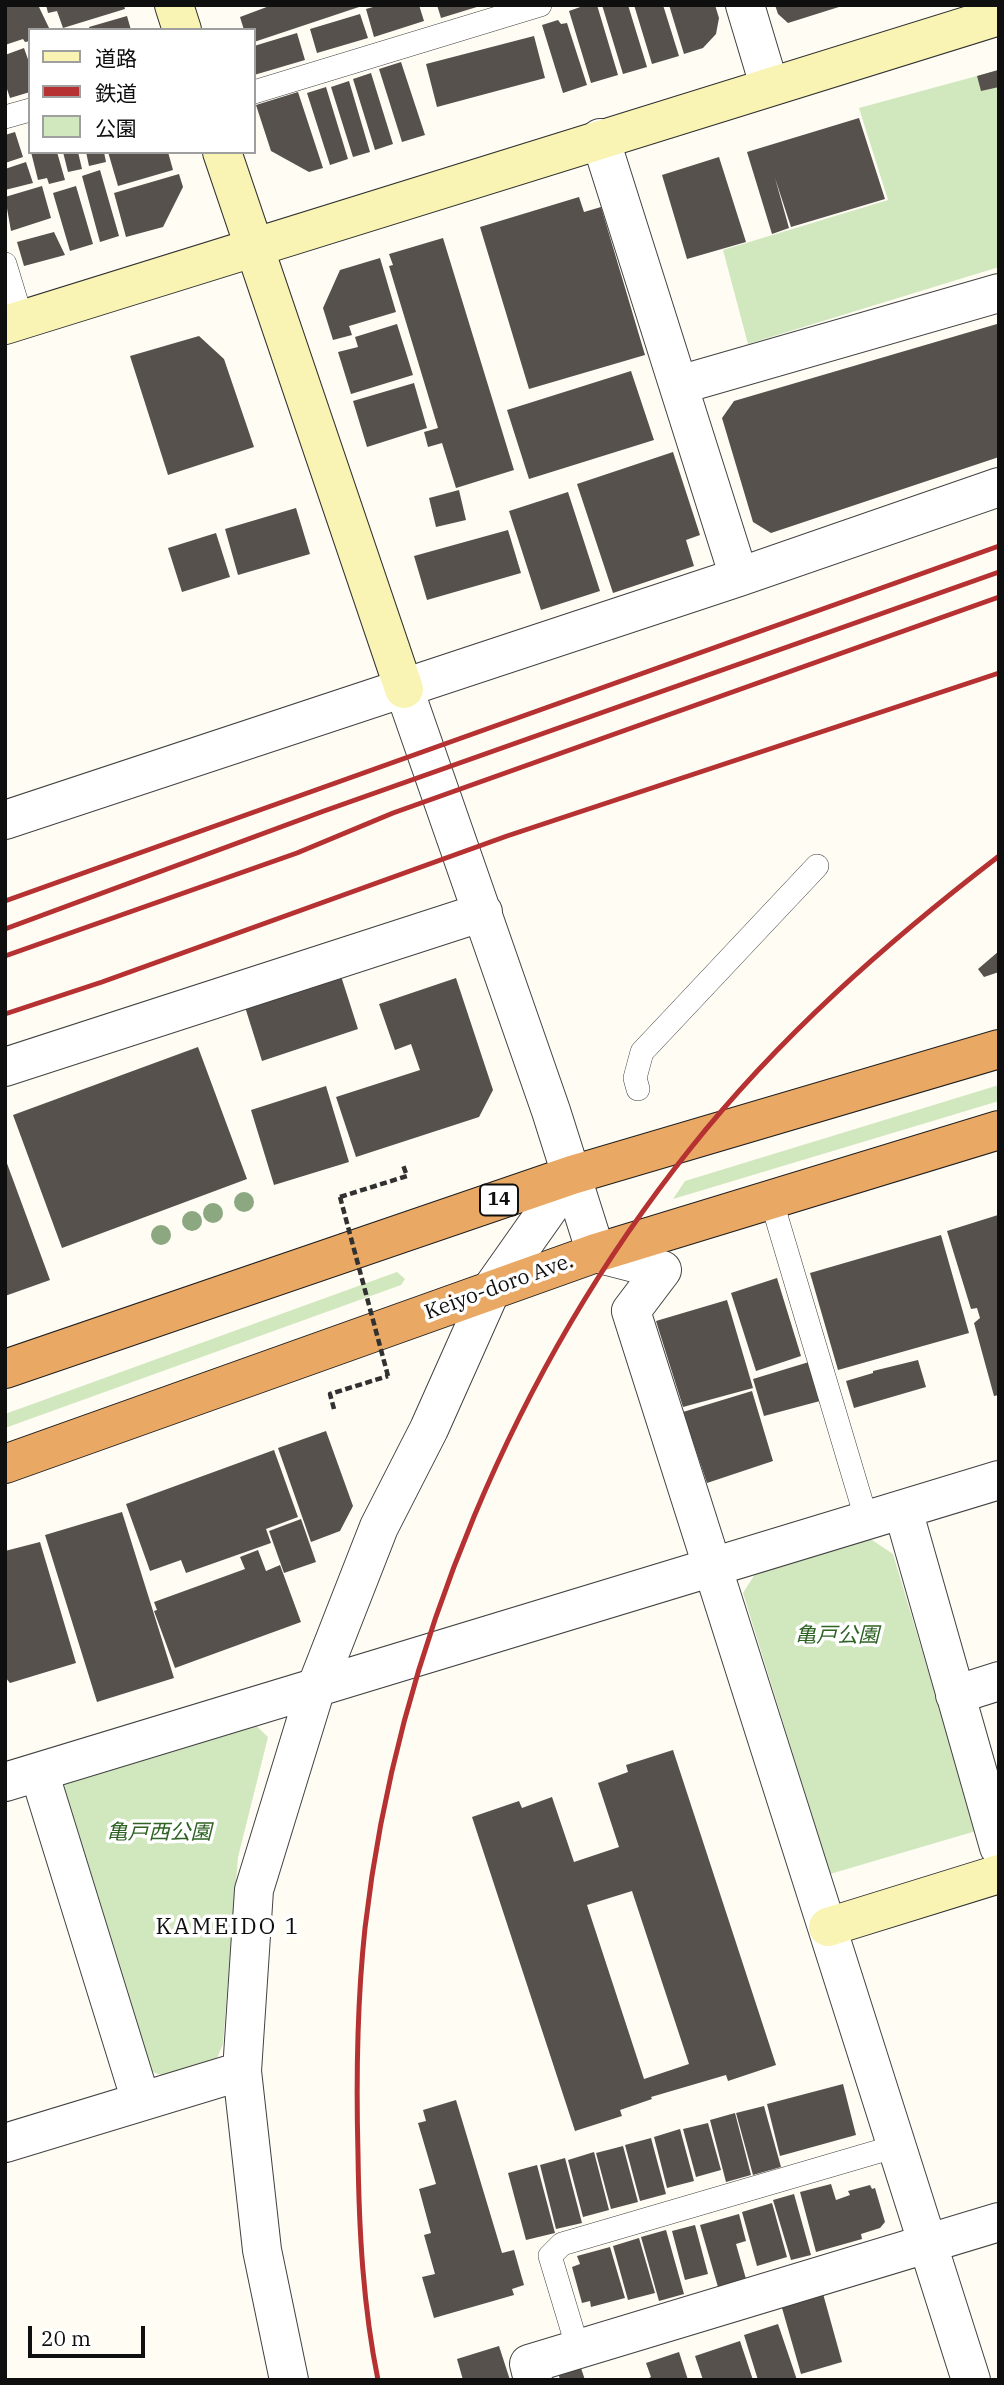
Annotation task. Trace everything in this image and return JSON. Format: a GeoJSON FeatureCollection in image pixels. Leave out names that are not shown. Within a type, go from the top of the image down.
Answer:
{"type":"FeatureCollection","features":[{"type":"Feature","properties":{"kind":"highway","name":"14"},"geometry":{"type":"LineString","coordinates":[[5,1369],[572,1175],[999,1049]]}},
{"type":"Feature","properties":{"kind":"highway","name":"Keiyo-doro Ave."},"geometry":{"type":"LineString","coordinates":[[5,1464],[596,1253],[999,1130]]}},
{"type":"Feature","properties":{"kind":"street"},"geometry":{"type":"LineString","coordinates":[[174,5],[181,28]]}},
{"type":"Feature","properties":{"kind":"street"},"geometry":{"type":"LineString","coordinates":[[745,5],[769,85]]}},
{"type":"Feature","properties":{"kind":"street"},"geometry":{"type":"LineString","coordinates":[[14,323],[769,85],[999,16]]}},
{"type":"Feature","properties":{"kind":"street"},"geometry":{"type":"LineString","coordinates":[[600,138],[739,577]]}},
{"type":"Feature","properties":{"kind":"street"},"geometry":{"type":"LineString","coordinates":[[223,154],[251,247],[482,912],[596,1253],[662,1270],[631,1311],[971,2380]]}},
{"type":"Feature","properties":{"kind":"street"},"geometry":{"type":"LineString","coordinates":[[679,385],[999,293]]}},
{"type":"Feature","properties":{"kind":"street"},"geometry":{"type":"LineString","coordinates":[[5,820],[739,577],[999,487]]}},
{"type":"Feature","properties":{"kind":"street"},"geometry":{"type":"LineString","coordinates":[[5,1067],[482,912]]}},
{"type":"Feature","properties":{"kind":"street"},"geometry":{"type":"LineString","coordinates":[[289,2380],[262,2250],[242,2071],[254,1890],[316,1688],[379,1527],[429,1429],[491,1290],[572,1175]]}},
{"type":"Feature","properties":{"kind":"street"},"geometry":{"type":"LineString","coordinates":[[141,2101],[22,1777],[999,1480]]}},
{"type":"Feature","properties":{"kind":"street"},"geometry":{"type":"LineString","coordinates":[[903,1510],[999,1847]]}},
{"type":"Feature","properties":{"kind":"street"},"geometry":{"type":"LineString","coordinates":[[956,1695],[999,1681]]}},
{"type":"Feature","properties":{"kind":"street"},"geometry":{"type":"LineString","coordinates":[[828,1927],[999,1874]]}},
{"type":"Feature","properties":{"kind":"street"},"geometry":{"type":"LineString","coordinates":[[5,2143],[242,2071]]}},
{"type":"Feature","properties":{"kind":"street"},"geometry":{"type":"LineString","coordinates":[[533,2380],[529,2364],[999,2222]]}},
{"type":"Feature","properties":{"kind":"lane"},"geometry":{"type":"LineString","coordinates":[[256,91],[540,5]]}},
{"type":"Feature","properties":{"kind":"lane"},"geometry":{"type":"LineString","coordinates":[[5,117],[28,111]]}},
{"type":"Feature","properties":{"kind":"lane"},"geometry":{"type":"LineString","coordinates":[[5,264],[14,323]]}},
{"type":"Feature","properties":{"kind":"lane"},"geometry":{"type":"LineString","coordinates":[[638,1089],[635,1079],[642,1052],[817,866]]}},
{"type":"Feature","properties":{"kind":"lane"},"geometry":{"type":"LineString","coordinates":[[771,1199],[867,1521]]}},
{"type":"Feature","properties":{"kind":"lane"},"geometry":{"type":"LineString","coordinates":[[578,2349],[550,2256],[562,2244],[897,2146]]}},
{"type":"Feature","properties":{"kind":"path"},"geometry":{"type":"LineString","coordinates":[[334,1409],[330,1394],[388,1376],[340,1197],[407,1176],[402,1165]]}},
{"type":"Feature","properties":{"kind":"green space"},"geometry":{"type":"Polygon","coordinates":[[[999,70],[999,267],[748,344],[723,250],[888,200],[859,108],[999,70]]]}},
{"type":"Feature","properties":{"kind":"green space"},"geometry":{"type":"Polygon","coordinates":[[[999,1085],[999,1101],[673,1199],[685,1181],[999,1085]]]}},
{"type":"Feature","properties":{"kind":"green space"},"geometry":{"type":"Polygon","coordinates":[[[397,1272],[405,1279],[401,1285],[5,1428],[5,1414],[397,1272]]]}},
{"type":"Feature","properties":{"kind":"green space","name":"亀戸公園"},"geometry":{"type":"Polygon","coordinates":[[[869,1538],[893,1554],[976,1831],[830,1874],[743,1593],[757,1571],[869,1538]]]}},
{"type":"Feature","properties":{"kind":"green space","name":"亀戸西公園"},"geometry":{"type":"Polygon","coordinates":[[[248,1718],[268,1737],[238,1857],[223,2044],[217,2058],[161,2075],[145,2069],[61,1789],[69,1775],[248,1718]]]}},
{"type":"Feature","properties":{"kind":"building"},"geometry":{"type":"Polygon","coordinates":[[[38,5],[49,28],[28,28],[28,41],[23,39],[5,45],[5,7],[38,5]]]}},
{"type":"Feature","properties":{"kind":"building"},"geometry":{"type":"Polygon","coordinates":[[[46,5],[124,5],[125,9],[63,28],[57,11],[48,13],[46,5]]]}},
{"type":"Feature","properties":{"kind":"building"},"geometry":{"type":"Polygon","coordinates":[[[272,5],[362,5],[256,41],[256,28],[243,28],[240,17],[272,5]]]}},
{"type":"Feature","properties":{"kind":"building"},"geometry":{"type":"Polygon","coordinates":[[[380,5],[419,5],[424,21],[374,37],[366,9],[380,5]]]}},
{"type":"Feature","properties":{"kind":"building"},"geometry":{"type":"Polygon","coordinates":[[[437,5],[480,5],[480,6],[441,18],[437,5]]]}},
{"type":"Feature","properties":{"kind":"building"},"geometry":{"type":"Polygon","coordinates":[[[586,5],[597,5],[618,75],[591,83],[569,11],[586,5]]]}},
{"type":"Feature","properties":{"kind":"building"},"geometry":{"type":"Polygon","coordinates":[[[602,5],[628,5],[647,67],[623,74],[602,5]]]}},
{"type":"Feature","properties":{"kind":"building"},"geometry":{"type":"Polygon","coordinates":[[[634,5],[663,5],[679,56],[652,64],[634,5]]]}},
{"type":"Feature","properties":{"kind":"building"},"geometry":{"type":"Polygon","coordinates":[[[669,5],[715,5],[719,18],[716,34],[703,48],[684,54],[669,5]]]}},
{"type":"Feature","properties":{"kind":"building"},"geometry":{"type":"Polygon","coordinates":[[[775,5],[842,6],[788,23],[778,14],[775,5]]]}},
{"type":"Feature","properties":{"kind":"building"},"geometry":{"type":"Polygon","coordinates":[[[360,14],[368,38],[317,53],[310,29],[360,14]]]}},
{"type":"Feature","properties":{"kind":"building"},"geometry":{"type":"Polygon","coordinates":[[[127,16],[130,28],[89,28],[127,16]]]}},
{"type":"Feature","properties":{"kind":"building"},"geometry":{"type":"Polygon","coordinates":[[[558,20],[561,24],[567,23],[587,85],[563,93],[542,25],[558,20]]]}},
{"type":"Feature","properties":{"kind":"building"},"geometry":{"type":"Polygon","coordinates":[[[297,33],[305,60],[256,74],[256,45],[297,33]]]}},
{"type":"Feature","properties":{"kind":"building"},"geometry":{"type":"Polygon","coordinates":[[[534,36],[545,78],[437,107],[426,64],[534,36]]]}},
{"type":"Feature","properties":{"kind":"building"},"geometry":{"type":"Polygon","coordinates":[[[24,48],[28,59],[28,93],[10,98],[5,83],[5,55],[24,48]]]}},
{"type":"Feature","properties":{"kind":"building"},"geometry":{"type":"Polygon","coordinates":[[[401,62],[425,135],[402,142],[379,69],[401,62]]]}},
{"type":"Feature","properties":{"kind":"building"},"geometry":{"type":"Polygon","coordinates":[[[998,70],[999,87],[981,91],[977,76],[998,70]]]}},
{"type":"Feature","properties":{"kind":"building"},"geometry":{"type":"Polygon","coordinates":[[[371,73],[393,144],[375,150],[353,79],[371,73]]]}},
{"type":"Feature","properties":{"kind":"building"},"geometry":{"type":"Polygon","coordinates":[[[349,81],[370,152],[353,157],[331,87],[349,81]]]}},
{"type":"Feature","properties":{"kind":"building"},"geometry":{"type":"Polygon","coordinates":[[[326,87],[348,159],[330,165],[307,93],[326,87]]]}},
{"type":"Feature","properties":{"kind":"building"},"geometry":{"type":"Polygon","coordinates":[[[298,92],[323,168],[309,172],[271,151],[256,105],[298,92]]]}},
{"type":"Feature","properties":{"kind":"building"},"geometry":{"type":"Polygon","coordinates":[[[859,118],[885,199],[791,227],[775,178],[789,228],[772,234],[747,152],[859,118]]]}},
{"type":"Feature","properties":{"kind":"building"},"geometry":{"type":"Polygon","coordinates":[[[15,132],[23,157],[5,163],[5,135],[15,132]]]}},
{"type":"Feature","properties":{"kind":"building"},"geometry":{"type":"Polygon","coordinates":[[[32,154],[58,154],[65,180],[49,184],[47,178],[38,180],[32,154]]]}},
{"type":"Feature","properties":{"kind":"building"},"geometry":{"type":"Polygon","coordinates":[[[64,154],[78,154],[82,169],[68,172],[64,154]]]}},
{"type":"Feature","properties":{"kind":"building"},"geometry":{"type":"Polygon","coordinates":[[[86,154],[104,154],[106,162],[89,166],[86,154]]]}},
{"type":"Feature","properties":{"kind":"building"},"geometry":{"type":"Polygon","coordinates":[[[109,154],[169,154],[173,170],[118,186],[109,154]]]}},
{"type":"Feature","properties":{"kind":"building"},"geometry":{"type":"Polygon","coordinates":[[[719,157],[746,242],[687,259],[662,175],[719,157]]]}},
{"type":"Feature","properties":{"kind":"building"},"geometry":{"type":"Polygon","coordinates":[[[26,162],[33,183],[5,190],[5,169],[26,162]]]}},
{"type":"Feature","properties":{"kind":"building"},"geometry":{"type":"Polygon","coordinates":[[[100,170],[119,236],[100,242],[82,176],[100,170]]]}},
{"type":"Feature","properties":{"kind":"building"},"geometry":{"type":"Polygon","coordinates":[[[179,174],[183,187],[163,227],[126,237],[114,193],[179,174]]]}},
{"type":"Feature","properties":{"kind":"building"},"geometry":{"type":"Polygon","coordinates":[[[42,186],[51,218],[11,231],[5,197],[42,186]]]}},
{"type":"Feature","properties":{"kind":"building"},"geometry":{"type":"Polygon","coordinates":[[[76,186],[93,244],[70,251],[53,193],[76,186]]]}},
{"type":"Feature","properties":{"kind":"building"},"geometry":{"type":"Polygon","coordinates":[[[579,197],[584,212],[601,207],[645,355],[529,389],[480,227],[579,197]]]}},
{"type":"Feature","properties":{"kind":"building"},"geometry":{"type":"Polygon","coordinates":[[[54,232],[65,255],[24,266],[17,242],[54,232]]]}},
{"type":"Feature","properties":{"kind":"building"},"geometry":{"type":"Polygon","coordinates":[[[443,238],[514,470],[456,488],[442,443],[428,447],[424,432],[438,428],[389,266],[393,265],[389,254],[443,238]]]}},
{"type":"Feature","properties":{"kind":"building"},"geometry":{"type":"Polygon","coordinates":[[[380,258],[396,312],[349,326],[352,335],[333,340],[323,308],[340,270],[380,258]]]}},
{"type":"Feature","properties":{"kind":"building"},"geometry":{"type":"Polygon","coordinates":[[[397,324],[413,375],[351,394],[338,352],[358,347],[355,337],[397,324]]]}},
{"type":"Feature","properties":{"kind":"building"},"geometry":{"type":"Polygon","coordinates":[[[997,324],[999,457],[771,533],[753,522],[722,418],[734,401],[997,324]]]}},
{"type":"Feature","properties":{"kind":"building"},"geometry":{"type":"Polygon","coordinates":[[[199,336],[224,359],[254,447],[168,475],[130,356],[199,336]]]}},
{"type":"Feature","properties":{"kind":"building"},"geometry":{"type":"Polygon","coordinates":[[[631,371],[654,440],[529,479],[507,410],[631,371]]]}},
{"type":"Feature","properties":{"kind":"building"},"geometry":{"type":"Polygon","coordinates":[[[414,383],[427,428],[367,447],[353,401],[414,383]]]}},
{"type":"Feature","properties":{"kind":"building"},"geometry":{"type":"Polygon","coordinates":[[[673,452],[700,535],[686,540],[694,566],[613,593],[577,484],[673,452]]]}},
{"type":"Feature","properties":{"kind":"building"},"geometry":{"type":"Polygon","coordinates":[[[459,490],[466,520],[436,527],[429,498],[459,490]]]}},
{"type":"Feature","properties":{"kind":"building"},"geometry":{"type":"Polygon","coordinates":[[[568,492],[600,591],[541,610],[509,511],[568,492]]]}},
{"type":"Feature","properties":{"kind":"building"},"geometry":{"type":"Polygon","coordinates":[[[296,508],[310,554],[238,575],[225,529],[296,508]]]}},
{"type":"Feature","properties":{"kind":"building"},"geometry":{"type":"Polygon","coordinates":[[[508,530],[521,573],[427,600],[414,556],[508,530]]]}},
{"type":"Feature","properties":{"kind":"building"},"geometry":{"type":"Polygon","coordinates":[[[216,533],[230,577],[182,592],[168,548],[216,533]]]}},
{"type":"Feature","properties":{"kind":"building"},"geometry":{"type":"Polygon","coordinates":[[[999,951],[999,972],[984,977],[978,969],[999,951]]]}},
{"type":"Feature","properties":{"kind":"building"},"geometry":{"type":"Polygon","coordinates":[[[341,976],[358,1029],[262,1061],[245,1007],[341,976]]]}},
{"type":"Feature","properties":{"kind":"building"},"geometry":{"type":"Polygon","coordinates":[[[456,978],[493,1090],[479,1117],[356,1157],[336,1097],[420,1070],[411,1044],[395,1050],[379,1004],[456,978]]]}},
{"type":"Feature","properties":{"kind":"building"},"geometry":{"type":"Polygon","coordinates":[[[198,1047],[247,1179],[62,1248],[13,1115],[198,1047]]]}},
{"type":"Feature","properties":{"kind":"building"},"geometry":{"type":"Polygon","coordinates":[[[326,1086],[349,1162],[274,1185],[251,1110],[326,1086]]]}},
{"type":"Feature","properties":{"kind":"building"},"geometry":{"type":"Polygon","coordinates":[[[5,1158],[50,1280],[5,1296],[5,1158]]]}},
{"type":"Feature","properties":{"kind":"building"},"geometry":{"type":"Polygon","coordinates":[[[998,1215],[999,1395],[994,1396],[974,1323],[980,1318],[977,1308],[971,1309],[947,1231],[998,1215]]]}},
{"type":"Feature","properties":{"kind":"building"},"geometry":{"type":"Polygon","coordinates":[[[941,1235],[969,1333],[838,1370],[810,1273],[941,1235]]]}},
{"type":"Feature","properties":{"kind":"building"},"geometry":{"type":"Polygon","coordinates":[[[777,1278],[801,1356],[756,1371],[731,1293],[777,1278]]]}},
{"type":"Feature","properties":{"kind":"building"},"geometry":{"type":"Polygon","coordinates":[[[727,1300],[753,1388],[683,1407],[656,1321],[727,1300]]]}},
{"type":"Feature","properties":{"kind":"building"},"geometry":{"type":"Polygon","coordinates":[[[918,1360],[926,1387],[854,1408],[846,1381],[918,1360]]]}},
{"type":"Feature","properties":{"kind":"building"},"geometry":{"type":"Polygon","coordinates":[[[809,1362],[820,1401],[764,1416],[753,1379],[809,1362]]]}},
{"type":"Feature","properties":{"kind":"building"},"geometry":{"type":"Polygon","coordinates":[[[752,1391],[773,1461],[707,1483],[683,1412],[752,1391]]]}},
{"type":"Feature","properties":{"kind":"building"},"geometry":{"type":"Polygon","coordinates":[[[326,1431],[353,1506],[340,1531],[311,1542],[278,1448],[326,1431]]]}},
{"type":"Feature","properties":{"kind":"building"},"geometry":{"type":"Polygon","coordinates":[[[274,1450],[298,1517],[266,1529],[271,1543],[186,1573],[181,1560],[150,1571],[126,1504],[274,1450]]]}},
{"type":"Feature","properties":{"kind":"building"},"geometry":{"type":"Polygon","coordinates":[[[122,1512],[174,1678],[97,1702],[45,1535],[122,1512]]]}},
{"type":"Feature","properties":{"kind":"building"},"geometry":{"type":"Polygon","coordinates":[[[301,1519],[316,1562],[284,1573],[269,1531],[301,1519]]]}},
{"type":"Feature","properties":{"kind":"building"},"geometry":{"type":"Polygon","coordinates":[[[40,1542],[76,1663],[10,1683],[5,1677],[5,1551],[40,1542]]]}},
{"type":"Feature","properties":{"kind":"building"},"geometry":{"type":"Polygon","coordinates":[[[258,1550],[266,1571],[280,1565],[301,1622],[175,1668],[154,1611],[157,1610],[154,1602],[245,1569],[240,1557],[258,1550]]]}},
{"type":"Feature","properties":{"kind":"building"},"geometry":{"type":"Polygon","coordinates":[[[673,1750],[776,2065],[728,2081],[726,2075],[651,2097],[652,2099],[620,2110],[622,2116],[575,2131],[472,1817],[519,1801],[522,1808],[552,1797],[574,1862],[619,1847],[598,1783],[628,1772],[626,1765],[673,1750]],[[632,1891],[587,1905],[644,2079],[689,2064],[632,1891]]]}},
{"type":"Feature","properties":{"kind":"building"},"geometry":{"type":"Polygon","coordinates":[[[843,2084],[856,2135],[780,2156],[767,2104],[843,2084]]]}},
{"type":"Feature","properties":{"kind":"building"},"geometry":{"type":"Polygon","coordinates":[[[456,2100],[502,2253],[514,2250],[524,2285],[512,2289],[514,2295],[434,2318],[422,2277],[435,2274],[424,2235],[431,2233],[419,2189],[436,2184],[418,2123],[426,2121],[423,2110],[456,2100]]]}},
{"type":"Feature","properties":{"kind":"building"},"geometry":{"type":"Polygon","coordinates":[[[764,2106],[781,2167],[753,2175],[736,2113],[764,2106]]]}},
{"type":"Feature","properties":{"kind":"building"},"geometry":{"type":"Polygon","coordinates":[[[735,2113],[751,2175],[726,2182],[710,2120],[735,2113]]]}},
{"type":"Feature","properties":{"kind":"building"},"geometry":{"type":"Polygon","coordinates":[[[708,2123],[721,2170],[696,2177],[683,2129],[708,2123]]]}},
{"type":"Feature","properties":{"kind":"building"},"geometry":{"type":"Polygon","coordinates":[[[680,2129],[694,2181],[667,2188],[654,2137],[680,2129]]]}},
{"type":"Feature","properties":{"kind":"building"},"geometry":{"type":"Polygon","coordinates":[[[651,2138],[666,2194],[640,2201],[625,2145],[651,2138]]]}},
{"type":"Feature","properties":{"kind":"building"},"geometry":{"type":"Polygon","coordinates":[[[623,2146],[638,2202],[611,2209],[596,2153],[623,2146]]]}},
{"type":"Feature","properties":{"kind":"building"},"geometry":{"type":"Polygon","coordinates":[[[594,2152],[609,2210],[583,2217],[568,2160],[594,2152]]]}},
{"type":"Feature","properties":{"kind":"building"},"geometry":{"type":"Polygon","coordinates":[[[565,2158],[582,2223],[556,2229],[540,2165],[565,2158]]]}},
{"type":"Feature","properties":{"kind":"building"},"geometry":{"type":"Polygon","coordinates":[[[537,2165],[555,2233],[526,2240],[508,2173],[537,2165]]]}},
{"type":"Feature","properties":{"kind":"building"},"geometry":{"type":"Polygon","coordinates":[[[831,2184],[836,2200],[850,2195],[848,2191],[870,2185],[872,2189],[875,2188],[885,2222],[880,2228],[861,2234],[862,2239],[816,2252],[800,2192],[831,2184]]]}},
{"type":"Feature","properties":{"kind":"building"},"geometry":{"type":"Polygon","coordinates":[[[794,2194],[811,2255],[791,2260],[773,2200],[794,2194]]]}},
{"type":"Feature","properties":{"kind":"building"},"geometry":{"type":"Polygon","coordinates":[[[772,2203],[787,2257],[757,2266],[742,2212],[772,2203]]]}},
{"type":"Feature","properties":{"kind":"building"},"geometry":{"type":"Polygon","coordinates":[[[739,2214],[746,2241],[736,2244],[746,2279],[718,2287],[700,2225],[739,2214]]]}},
{"type":"Feature","properties":{"kind":"building"},"geometry":{"type":"Polygon","coordinates":[[[695,2225],[708,2274],[685,2280],[672,2231],[695,2225]]]}},
{"type":"Feature","properties":{"kind":"building"},"geometry":{"type":"Polygon","coordinates":[[[666,2230],[684,2294],[659,2301],[641,2237],[666,2230]]]}},
{"type":"Feature","properties":{"kind":"building"},"geometry":{"type":"Polygon","coordinates":[[[639,2238],[655,2293],[628,2300],[613,2246],[639,2238]]]}},
{"type":"Feature","properties":{"kind":"building"},"geometry":{"type":"Polygon","coordinates":[[[610,2247],[625,2298],[591,2307],[590,2301],[582,2303],[572,2267],[580,2264],[577,2256],[610,2247]]]}},
{"type":"Feature","properties":{"kind":"building"},"geometry":{"type":"Polygon","coordinates":[[[822,2290],[842,2362],[801,2374],[780,2301],[822,2290]]]}},
{"type":"Feature","properties":{"kind":"building"},"geometry":{"type":"Polygon","coordinates":[[[778,2324],[797,2380],[758,2380],[744,2335],[778,2324]]]}},
{"type":"Feature","properties":{"kind":"building"},"geometry":{"type":"Polygon","coordinates":[[[740,2341],[753,2380],[703,2380],[695,2356],[740,2341]]]}},
{"type":"Feature","properties":{"kind":"building"},"geometry":{"type":"Polygon","coordinates":[[[499,2346],[510,2380],[463,2380],[457,2359],[499,2346]]]}},
{"type":"Feature","properties":{"kind":"building"},"geometry":{"type":"Polygon","coordinates":[[[679,2352],[688,2380],[645,2380],[651,2377],[646,2363],[679,2352]]]}},
{"type":"Feature","properties":{"kind":"building"},"geometry":{"type":"Polygon","coordinates":[[[580,2365],[585,2380],[560,2380],[558,2372],[580,2365]]]}},
{"type":"Feature","properties":{"kind":"railway"},"geometry":{"type":"LineString","coordinates":[[5,901],[999,546]]}},
{"type":"Feature","properties":{"kind":"railway"},"geometry":{"type":"LineString","coordinates":[[5,929],[324,811],[999,572]]}},
{"type":"Feature","properties":{"kind":"railway"},"geometry":{"type":"LineString","coordinates":[[5,956],[297,853],[393,813],[999,597]]}},
{"type":"Feature","properties":{"kind":"railway"},"geometry":{"type":"LineString","coordinates":[[5,1014],[102,982],[507,836],[999,673]]}},
{"type":"Feature","properties":{"kind":"railway"},"geometry":{"type":"LineString","coordinates":[[378,2380],[365,2296],[359,2182],[358,2041],[365,1928],[381,1824],[405,1720],[436,1617],[474,1516],[519,1418],[570,1324],[627,1234],[690,1149],[760,1068],[836,993],[875,957],[999,856]]}},
{"type":"Feature","properties":{"kind":"district","name":"KAMEIDO 1"},"geometry":{"type":"Point","coordinates":[228,1927]}}]}
